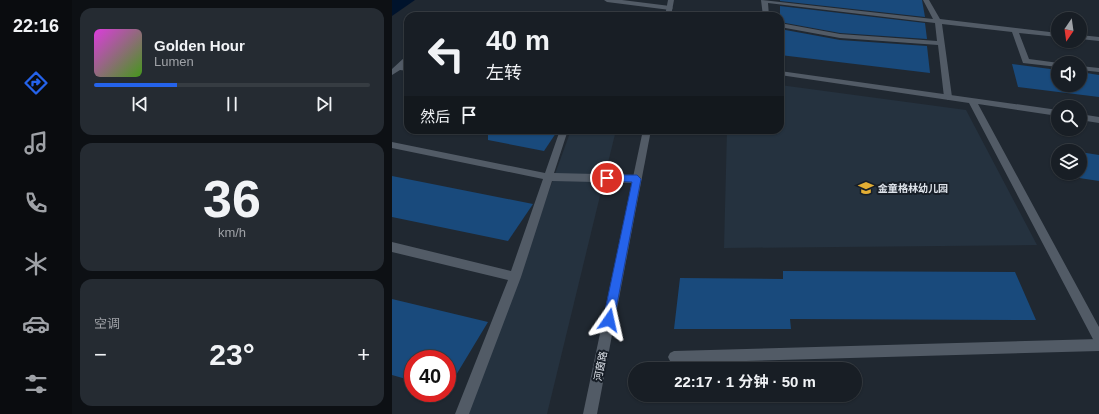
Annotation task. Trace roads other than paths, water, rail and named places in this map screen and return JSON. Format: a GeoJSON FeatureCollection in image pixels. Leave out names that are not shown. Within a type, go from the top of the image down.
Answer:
{"type":"FeatureCollection","features":[{"type":"Feature","properties":{"kind":"street"},"geometry":{"type":"LineString","coordinates":[[607,0],[670,8]]}},
{"type":"Feature","properties":{"kind":"street"},"geometry":{"type":"LineString","coordinates":[[669,12],[671,0]]}},
{"type":"Feature","properties":{"kind":"street"},"geometry":{"type":"LineString","coordinates":[[766,12],[764,0],[938,22],[1051,34]]}},
{"type":"Feature","properties":{"kind":"street"},"geometry":{"type":"LineString","coordinates":[[926,0],[938,22],[948,97]]}},
{"type":"Feature","properties":{"kind":"street"},"geometry":{"type":"LineString","coordinates":[[784,26],[869,39],[940,43]]}},
{"type":"Feature","properties":{"kind":"street"},"geometry":{"type":"LineString","coordinates":[[1015,30],[1026,61],[1051,64]]}},
{"type":"Feature","properties":{"kind":"street"},"geometry":{"type":"LineString","coordinates":[[1087,38],[1099,39]]}},
{"type":"Feature","properties":{"kind":"street"},"geometry":{"type":"LineString","coordinates":[[392,73],[404,63]]}},
{"type":"Feature","properties":{"kind":"street"},"geometry":{"type":"LineString","coordinates":[[399,68],[404,69]]}},
{"type":"Feature","properties":{"kind":"street"},"geometry":{"type":"LineString","coordinates":[[1087,69],[1099,70]]}},
{"type":"Feature","properties":{"kind":"street"},"geometry":{"type":"LineString","coordinates":[[784,74],[1051,112]]}},
{"type":"Feature","properties":{"kind":"street"},"geometry":{"type":"LineString","coordinates":[[972,100],[1099,339]]}},
{"type":"Feature","properties":{"kind":"street"},"geometry":{"type":"LineString","coordinates":[[1087,118],[1099,120]]}},
{"type":"Feature","properties":{"kind":"street"},"geometry":{"type":"LineString","coordinates":[[462,414],[515,277],[563,134]]}},
{"type":"Feature","properties":{"kind":"street","name":"河茵路"},"geometry":{"type":"LineString","coordinates":[[590,414],[645,134]]}},
{"type":"Feature","properties":{"kind":"street"},"geometry":{"type":"LineString","coordinates":[[392,145],[549,177],[637,179]]}},
{"type":"Feature","properties":{"kind":"street"},"geometry":{"type":"LineString","coordinates":[[392,247],[515,277]]}},
{"type":"Feature","properties":{"kind":"street"},"geometry":{"type":"LineString","coordinates":[[674,357],[1099,345]]}},
{"type":"Feature","properties":{"kind":"water"},"geometry":{"type":"Polygon","coordinates":[[[392,0],[415,0],[392,16],[392,0]]]}},
{"type":"Feature","properties":{"kind":"place","name":"金童格林幼儿园"},"geometry":{"type":"Point","coordinates":[866,188]}}]}
